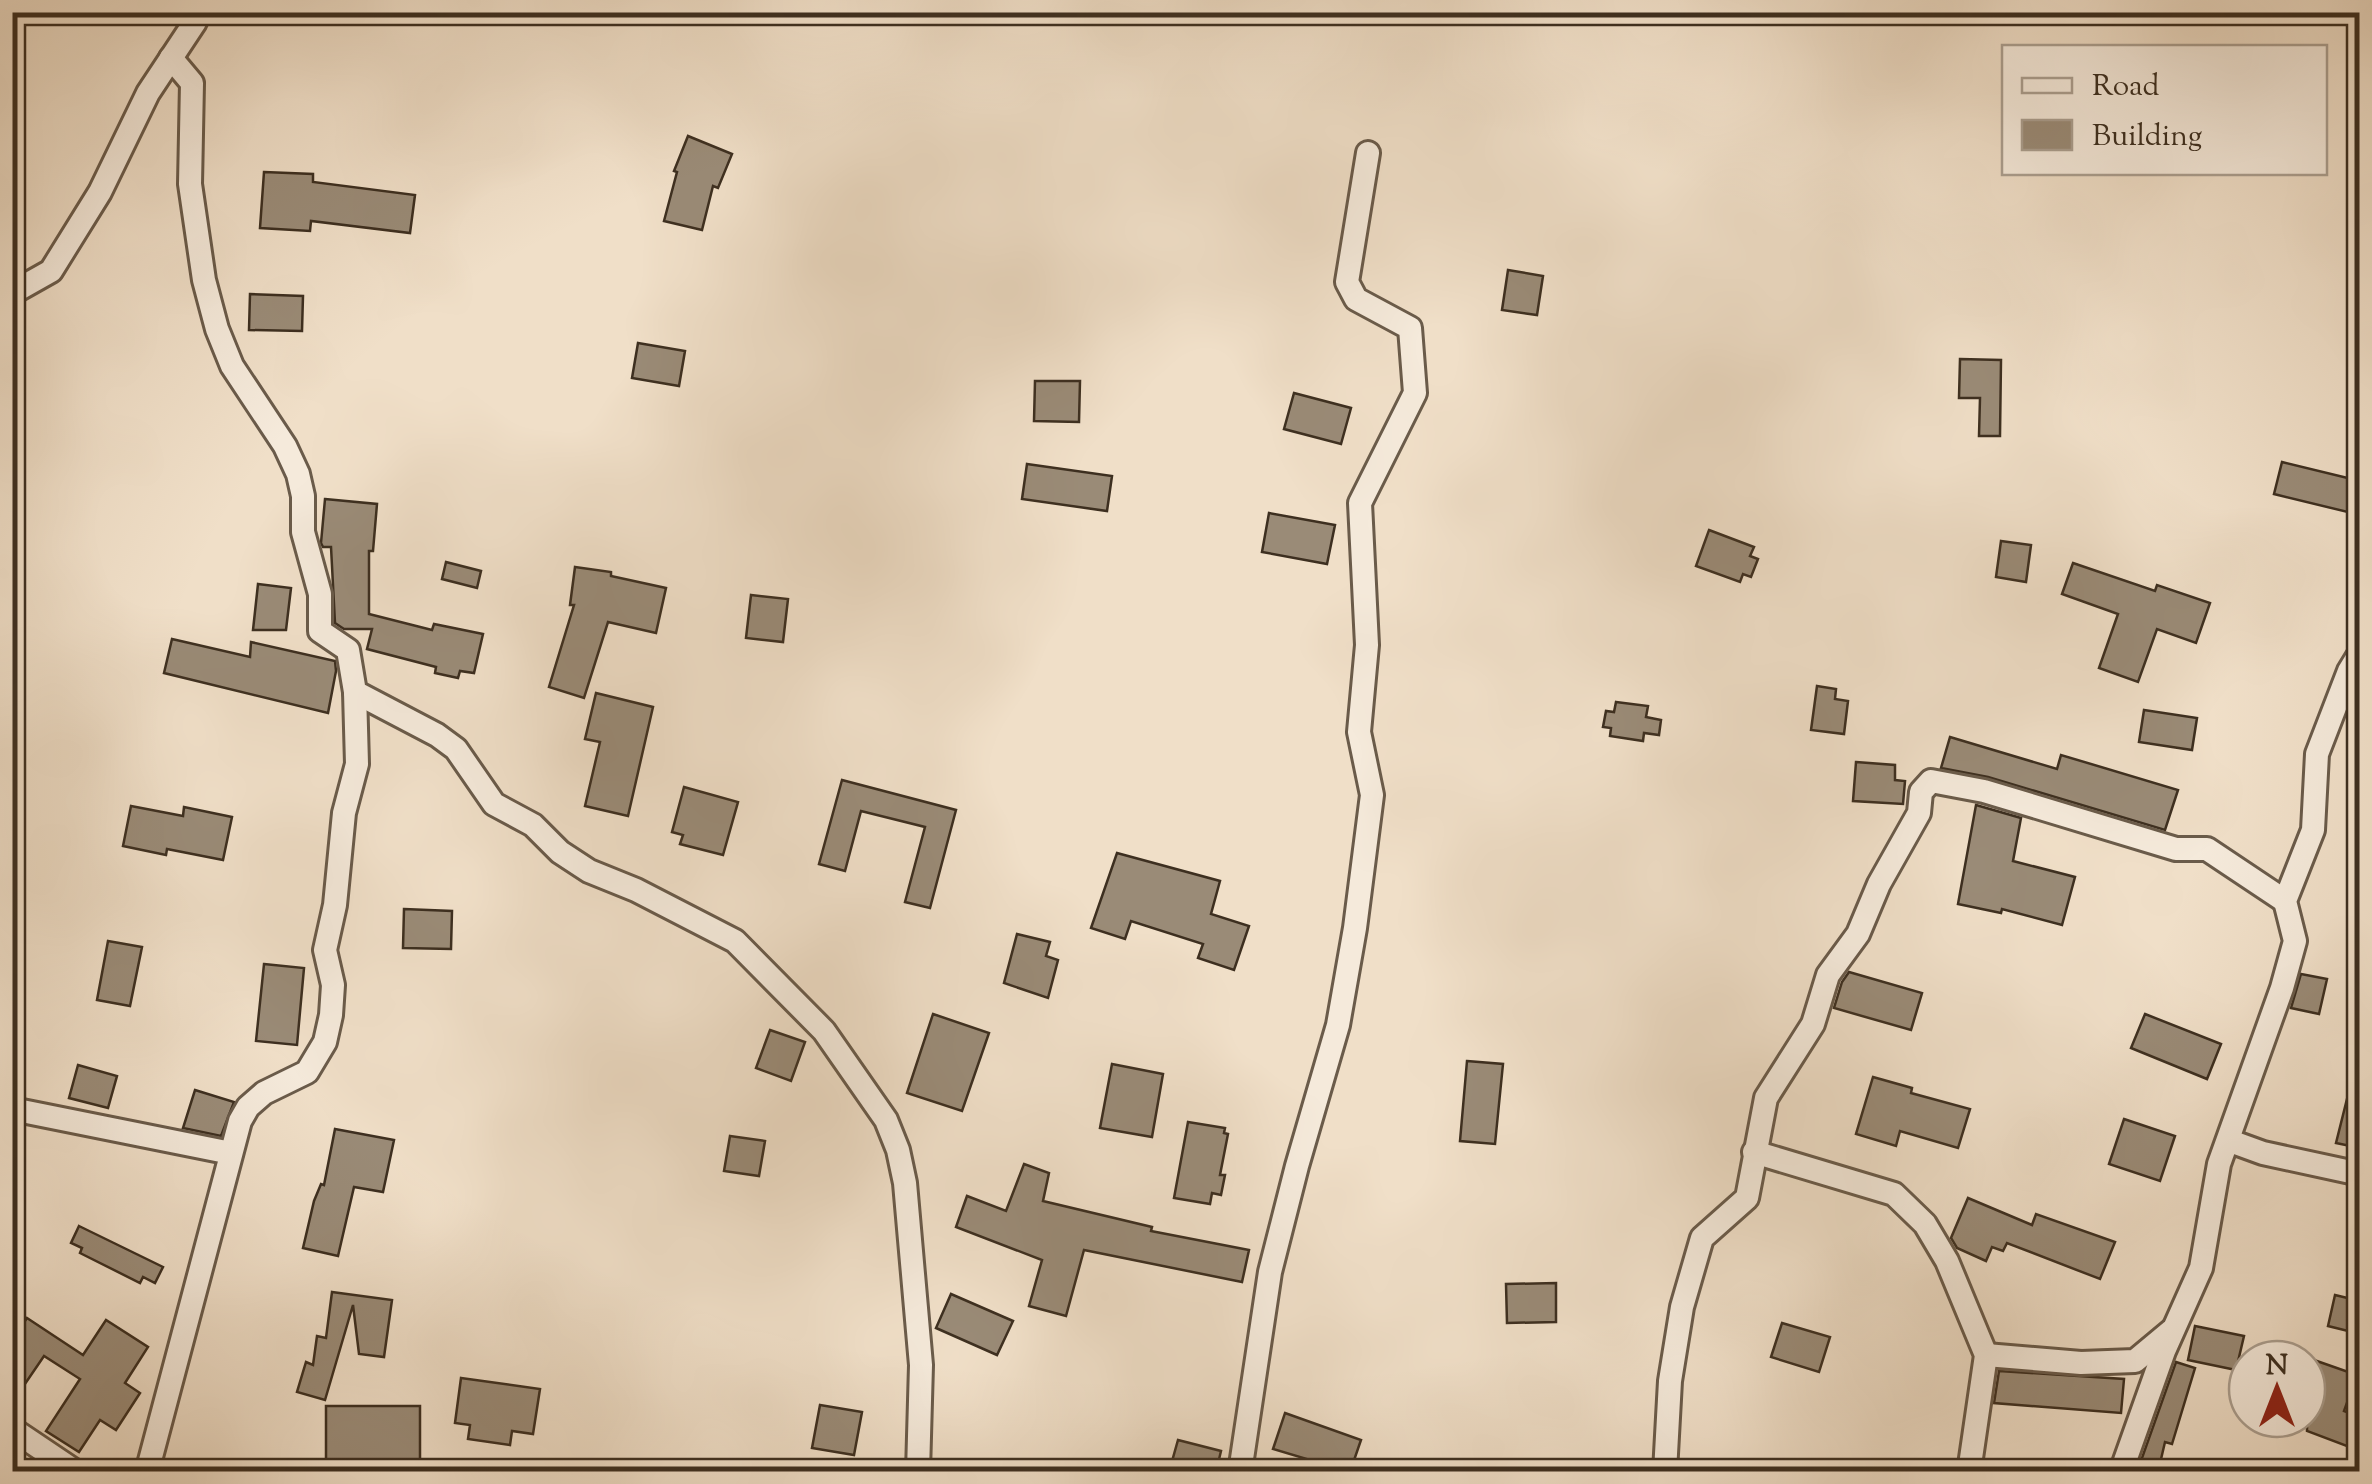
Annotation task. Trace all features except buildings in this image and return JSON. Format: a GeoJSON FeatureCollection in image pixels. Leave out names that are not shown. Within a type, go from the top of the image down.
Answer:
{"type":"FeatureCollection","features":[{"type":"Feature","properties":{"kind":"street"},"geometry":{"type":"LineString","coordinates":[[12,293],[51,271],[100,192],[148,93],[194,22],[196,12]]}},
{"type":"Feature","properties":{"kind":"street"},"geometry":{"type":"LineString","coordinates":[[146,1472],[240,1121],[248,1107],[264,1093],[307,1072],[325,1042],[332,1015],[332,986],[325,950],[335,905],[344,813],[357,764],[355,692],[348,650],[320,630],[320,594],[303,532],[303,496],[298,474],[285,446],[232,366],[204,280],[190,184],[192,84],[171,58]]}},
{"type":"Feature","properties":{"kind":"street"},"geometry":{"type":"LineString","coordinates":[[1240,1472],[1270,1272],[1338,1025],[1372,795],[1360,732],[1367,645],[1360,503],[1415,393],[1410,328],[1356,298],[1347,282],[1368,153]]}},
{"type":"Feature","properties":{"kind":"street"},"geometry":{"type":"LineString","coordinates":[[2120,1472],[2207,1250],[2212,1190],[2295,942],[2285,902],[2313,830],[2317,754],[2350,692],[2360,653]]}},
{"type":"Feature","properties":{"kind":"street"},"geometry":{"type":"LineString","coordinates":[[355,692],[446,742],[478,778],[494,804],[533,824],[560,852],[589,871],[636,890],[735,941],[824,1031],[886,1120],[902,1166],[920,1350],[918,1472]]}},
{"type":"Feature","properties":{"kind":"street"},"geometry":{"type":"LineString","coordinates":[[1665,1472],[1670,1381],[1682,1307],[1702,1238],[1747,1198],[1766,1098],[1812,1024],[1828,975],[1858,934],[1879,884],[1918,813],[1922,792],[1931,781],[1984,791],[2176,848],[2207,848],[2285,902]]}},
{"type":"Feature","properties":{"kind":"street"},"geometry":{"type":"LineString","coordinates":[[16,1116],[231,1154]]}},
{"type":"Feature","properties":{"kind":"street"},"geometry":{"type":"LineString","coordinates":[[2230,1141],[2263,1153],[2360,1174]]}},
{"type":"Feature","properties":{"kind":"street"},"geometry":{"type":"LineString","coordinates":[[1754,1152],[1894,1194],[1925,1224],[1947,1261],[1986,1354],[1969,1472]]}},
{"type":"Feature","properties":{"kind":"street"},"geometry":{"type":"LineString","coordinates":[[1986,1354],[2082,1363],[2135,1361],[2174,1329]]}},
{"type":"Feature","properties":{"kind":"street"},"geometry":{"type":"LineString","coordinates":[[12,1429],[76,1472]]}}]}
